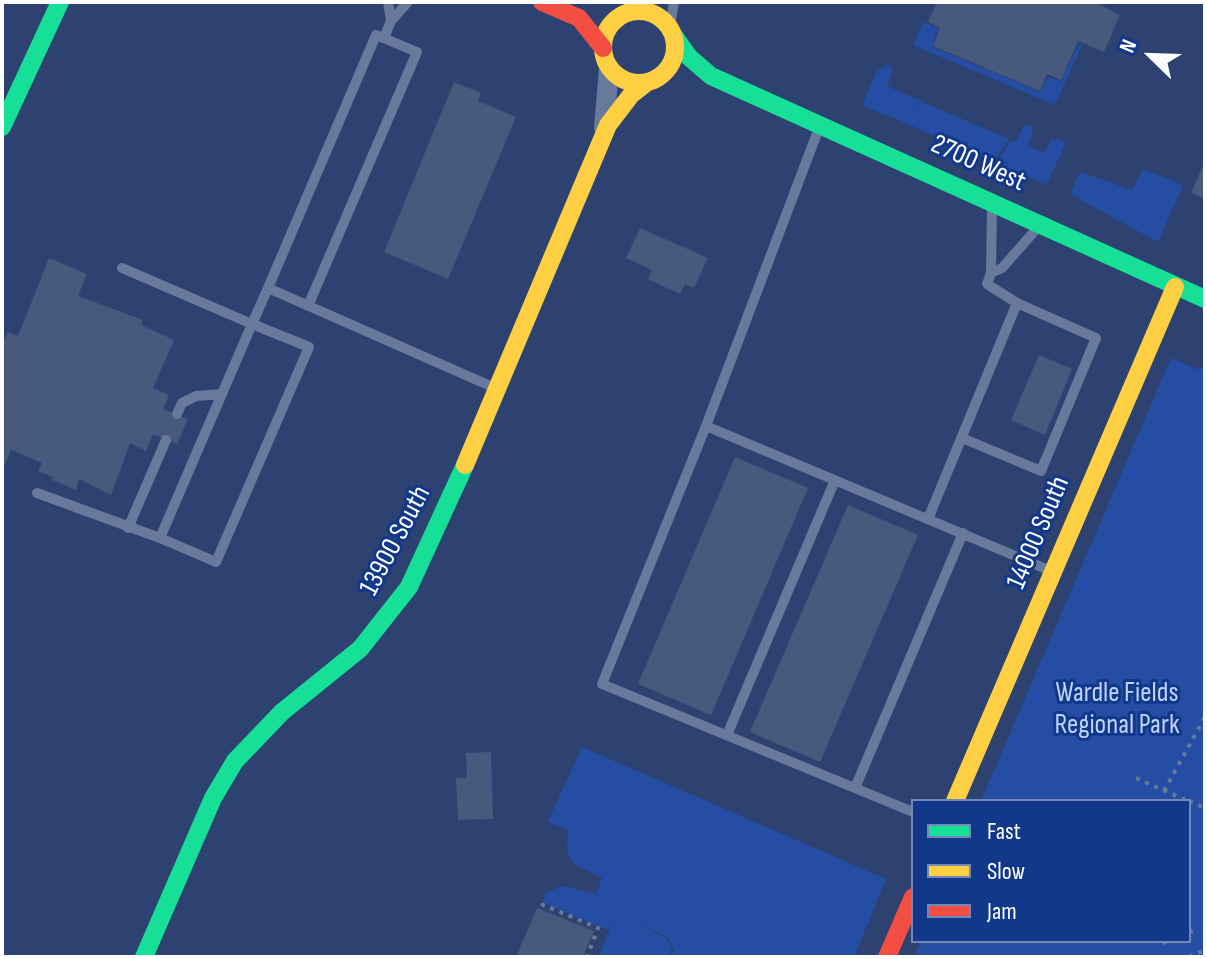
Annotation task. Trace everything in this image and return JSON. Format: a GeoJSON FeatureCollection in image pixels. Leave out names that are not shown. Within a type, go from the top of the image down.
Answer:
{"type":"FeatureCollection","features":[{"type":"Feature","properties":{"kind":"main road"},"geometry":{"type":"LineString","coordinates":[[2,127],[60,2]]}},
{"type":"Feature","properties":{"kind":"main road"},"geometry":{"type":"LineString","coordinates":[[542,2],[568,12],[593,16],[633,9],[654,14],[672,32],[675,57],[664,75],[650,82],[625,81],[606,58],[588,26],[568,12]]}},
{"type":"Feature","properties":{"kind":"main road"},"geometry":{"type":"LineString","coordinates":[[606,58],[608,28],[633,9]]}},
{"type":"Feature","properties":{"kind":"main road","name":"2700 West"},"geometry":{"type":"LineString","coordinates":[[672,32],[697,66],[726,84],[992,200],[1205,299]]}},
{"type":"Feature","properties":{"kind":"main road","name":"2700 West"},"geometry":{"type":"LineString","coordinates":[[650,82],[687,76],[726,84]]}},
{"type":"Feature","properties":{"kind":"main road","name":"13900 South"},"geometry":{"type":"LineString","coordinates":[[144,957],[204,817],[235,761],[282,712],[360,649],[409,587],[435,536],[601,142],[619,109],[650,82]]}},
{"type":"Feature","properties":{"kind":"main road","name":"14000 South"},"geometry":{"type":"LineString","coordinates":[[956,799],[1175,287]]}},
{"type":"Feature","properties":{"kind":"main road"},"geometry":{"type":"LineString","coordinates":[[887,957],[911,902]]}},
{"type":"Feature","properties":{"kind":"street","name":"13900 South"},"geometry":{"type":"LineString","coordinates":[[601,142],[608,103],[606,58]]}},
{"type":"Feature","properties":{"kind":"lane"},"geometry":{"type":"LineString","coordinates":[[388,2],[391,21]]}},
{"type":"Feature","properties":{"kind":"lane"},"geometry":{"type":"LineString","coordinates":[[384,38],[391,21],[408,2]]}},
{"type":"Feature","properties":{"kind":"lane"},"geometry":{"type":"LineString","coordinates":[[672,32],[674,2]]}},
{"type":"Feature","properties":{"kind":"lane"},"geometry":{"type":"LineString","coordinates":[[160,538],[376,35],[417,52],[308,306]]}},
{"type":"Feature","properties":{"kind":"lane"},"geometry":{"type":"LineString","coordinates":[[821,124],[706,426],[602,684],[911,811]]}},
{"type":"Feature","properties":{"kind":"lane"},"geometry":{"type":"LineString","coordinates":[[962,438],[1041,471],[1096,338],[1017,303],[987,284],[991,273],[992,200]]}},
{"type":"Feature","properties":{"kind":"lane"},"geometry":{"type":"LineString","coordinates":[[991,273],[1012,259],[1042,224]]}},
{"type":"Feature","properties":{"kind":"lane"},"geometry":{"type":"LineString","coordinates":[[37,493],[216,562],[309,347],[122,268]]}},
{"type":"Feature","properties":{"kind":"lane"},"geometry":{"type":"LineString","coordinates":[[268,288],[497,389]]}},
{"type":"Feature","properties":{"kind":"lane"},"geometry":{"type":"LineString","coordinates":[[928,519],[1017,303]]}},
{"type":"Feature","properties":{"kind":"lane"},"geometry":{"type":"LineString","coordinates":[[177,414],[182,403],[196,396],[222,394]]}},
{"type":"Feature","properties":{"kind":"lane"},"geometry":{"type":"LineString","coordinates":[[706,426],[1053,572]]}},
{"type":"Feature","properties":{"kind":"lane"},"geometry":{"type":"LineString","coordinates":[[128,528],[166,440]]}},
{"type":"Feature","properties":{"kind":"lane"},"geometry":{"type":"LineString","coordinates":[[727,735],[835,480]]}},
{"type":"Feature","properties":{"kind":"lane"},"geometry":{"type":"LineString","coordinates":[[855,788],[963,533]]}},
{"type":"Feature","properties":{"kind":"path"},"geometry":{"type":"LineString","coordinates":[[1164,791],[1205,717]]}},
{"type":"Feature","properties":{"kind":"path"},"geometry":{"type":"LineString","coordinates":[[1136,778],[1184,799]]}},
{"type":"Feature","properties":{"kind":"path"},"geometry":{"type":"LineString","coordinates":[[541,904],[598,928],[587,957]]}},
{"type":"Feature","properties":{"kind":"path"},"geometry":{"type":"LineString","coordinates":[[1191,931],[1198,928]]}},
{"type":"Feature","properties":{"kind":"path"},"geometry":{"type":"LineString","coordinates":[[1189,957],[1205,950]]}},
{"type":"Feature","properties":{"kind":"green space"},"geometry":{"type":"Polygon","coordinates":[[[923,22],[938,28],[932,47],[1041,92],[1048,77],[1061,81],[1079,43],[1082,45],[1055,105],[913,45],[923,22]]]}},
{"type":"Feature","properties":{"kind":"green space"},"geometry":{"type":"Polygon","coordinates":[[[888,64],[893,71],[887,86],[924,102],[913,110],[925,103],[1009,139],[994,162],[889,116],[894,110],[887,116],[862,105],[877,71],[888,64]]]}},
{"type":"Feature","properties":{"kind":"green space"},"geometry":{"type":"Polygon","coordinates":[[[1024,126],[1031,126],[1033,132],[1028,146],[1044,153],[1051,140],[1059,138],[1065,144],[1047,185],[996,163],[1010,142],[1016,141],[1024,126]]]}},
{"type":"Feature","properties":{"kind":"green space"},"geometry":{"type":"Polygon","coordinates":[[[1143,169],[1183,185],[1158,242],[1070,194],[1080,172],[1132,190],[1143,169]]]}},
{"type":"Feature","properties":{"kind":"green space","name":"Wardle Fields Regional Park"},"geometry":{"type":"Polygon","coordinates":[[[1171,358],[1196,369],[1205,368],[1205,957],[914,957],[920,943],[1191,943],[1191,799],[982,799],[1171,358]]]}},
{"type":"Feature","properties":{"kind":"green space"},"geometry":{"type":"Polygon","coordinates":[[[582,747],[886,879],[854,957],[671,957],[674,950],[667,937],[626,919],[666,938],[672,950],[669,957],[599,957],[614,918],[608,930],[542,902],[547,892],[562,886],[596,894],[602,878],[574,864],[567,851],[568,831],[548,821],[582,747]]]}},
{"type":"Feature","properties":{"kind":"building"},"geometry":{"type":"Polygon","coordinates":[[[937,2],[1095,2],[1120,15],[1104,52],[1078,41],[1061,80],[1047,74],[1040,91],[933,46],[940,28],[928,22],[937,2]]]}},
{"type":"Feature","properties":{"kind":"building"},"geometry":{"type":"Polygon","coordinates":[[[454,82],[481,93],[478,101],[516,117],[448,279],[384,252],[454,82]]]}},
{"type":"Feature","properties":{"kind":"building"},"geometry":{"type":"Polygon","coordinates":[[[1205,161],[1205,199],[1191,193],[1205,161]]]}},
{"type":"Feature","properties":{"kind":"building"},"geometry":{"type":"Polygon","coordinates":[[[640,228],[708,258],[694,288],[685,284],[680,294],[648,279],[652,270],[626,258],[640,228]]]}},
{"type":"Feature","properties":{"kind":"building"},"geometry":{"type":"Polygon","coordinates":[[[49,258],[87,274],[78,296],[143,320],[141,325],[174,340],[153,388],[169,395],[163,409],[188,419],[177,444],[153,434],[146,451],[130,443],[111,495],[79,479],[76,490],[52,480],[53,477],[38,471],[42,463],[11,450],[2,471],[2,345],[8,332],[18,336],[49,258]]]}},
{"type":"Feature","properties":{"kind":"building"},"geometry":{"type":"Polygon","coordinates":[[[1039,355],[1072,369],[1045,435],[1011,420],[1039,355]]]}},
{"type":"Feature","properties":{"kind":"building"},"geometry":{"type":"Polygon","coordinates":[[[735,457],[808,488],[711,715],[638,684],[735,457]]]}},
{"type":"Feature","properties":{"kind":"building"},"geometry":{"type":"Polygon","coordinates":[[[848,505],[918,535],[820,762],[750,732],[848,505]]]}},
{"type":"Feature","properties":{"kind":"building"},"geometry":{"type":"Polygon","coordinates":[[[491,752],[493,819],[458,820],[456,778],[467,778],[466,753],[491,752]]]}},
{"type":"Feature","properties":{"kind":"building"},"geometry":{"type":"Polygon","coordinates":[[[537,908],[594,931],[583,957],[516,957],[537,908]]]}},
{"type":"Feature","properties":{"kind":"traffic: fast"},"geometry":{"type":"LineString","coordinates":[[2,127],[60,2]]}},
{"type":"Feature","properties":{"kind":"traffic: fast"},"geometry":{"type":"LineString","coordinates":[[674,36],[689,57],[711,76],[1205,299]]}},
{"type":"Feature","properties":{"kind":"traffic: fast"},"geometry":{"type":"LineString","coordinates":[[144,957],[213,798],[235,761],[282,712],[360,649],[409,587],[465,465]]}},
{"type":"Feature","properties":{"kind":"traffic: slow"},"geometry":{"type":"LineString","coordinates":[[646,11],[665,21],[673,33],[675,47],[673,61],[665,73],[653,81],[632,83],[613,73],[605,61],[603,40],[613,21],[625,13],[646,11]]}},
{"type":"Feature","properties":{"kind":"traffic: slow"},"geometry":{"type":"LineString","coordinates":[[465,465],[608,125],[631,95],[645,84]]}},
{"type":"Feature","properties":{"kind":"traffic: slow"},"geometry":{"type":"LineString","coordinates":[[956,799],[1175,287]]}},
{"type":"Feature","properties":{"kind":"traffic: jam"},"geometry":{"type":"LineString","coordinates":[[542,2],[579,18],[603,48]]}},
{"type":"Feature","properties":{"kind":"traffic: jam"},"geometry":{"type":"LineString","coordinates":[[887,957],[911,902]]}}]}
